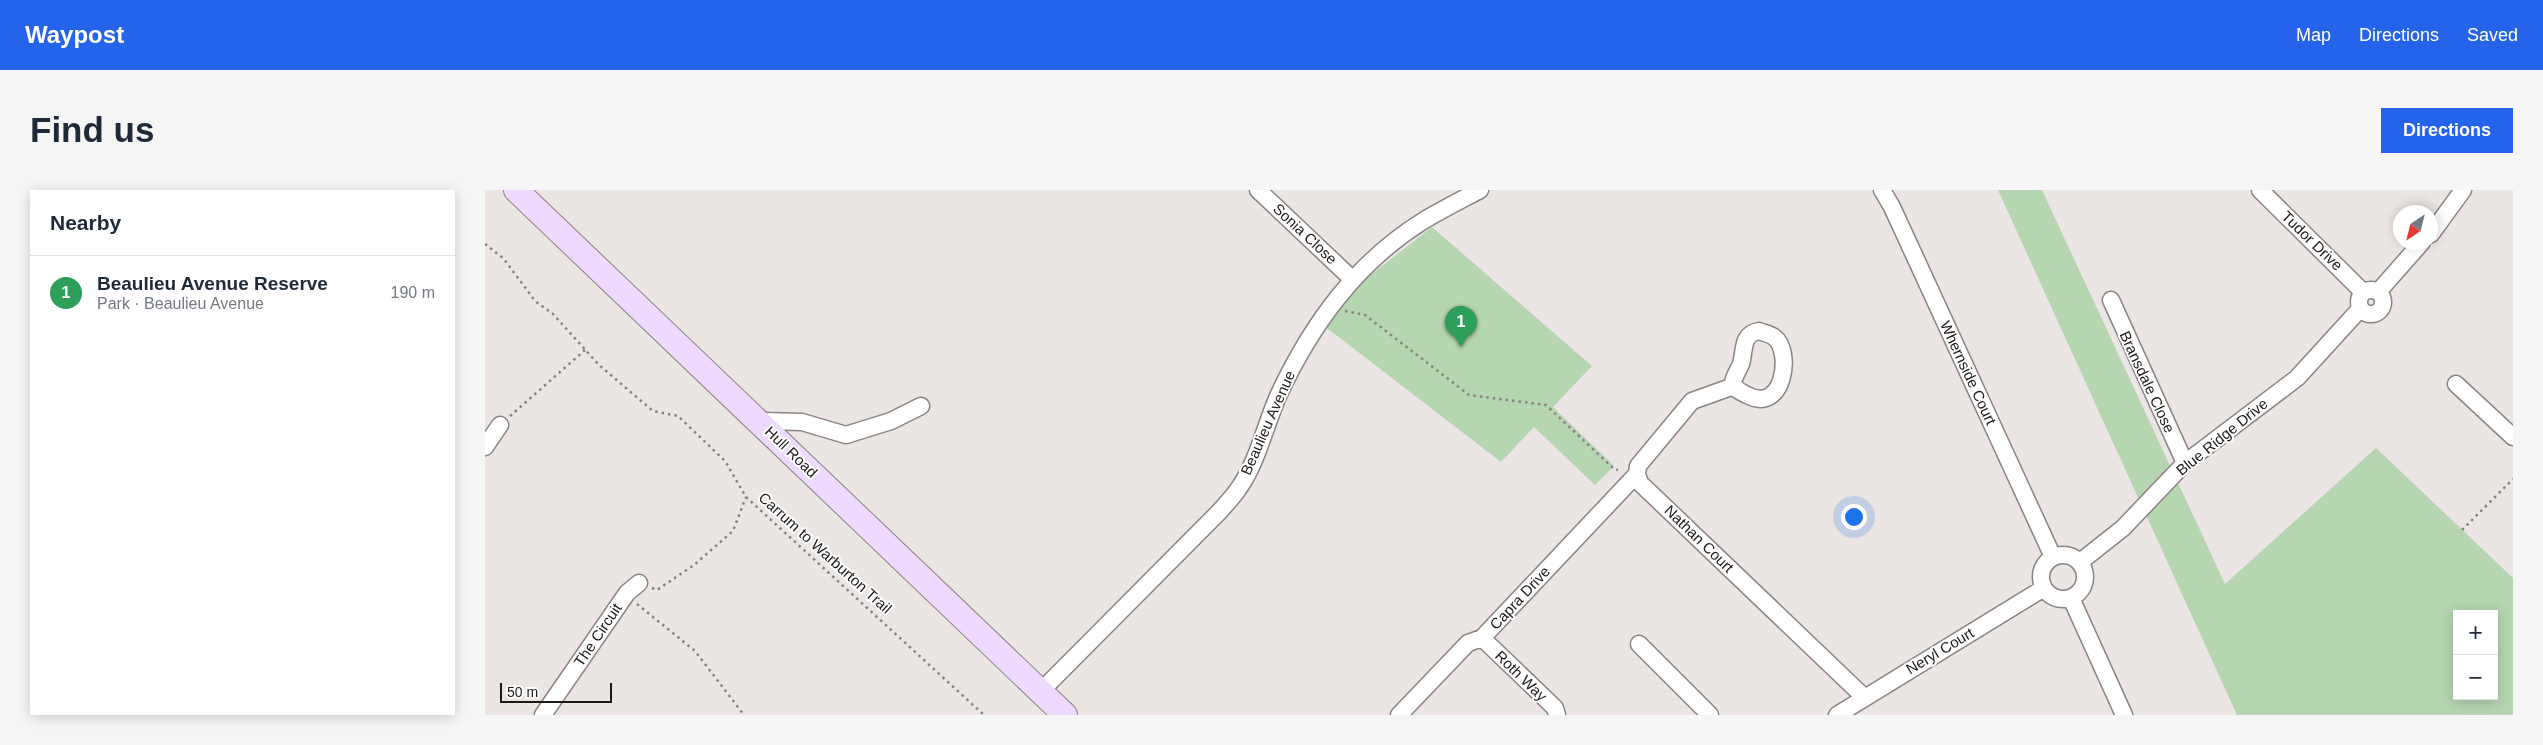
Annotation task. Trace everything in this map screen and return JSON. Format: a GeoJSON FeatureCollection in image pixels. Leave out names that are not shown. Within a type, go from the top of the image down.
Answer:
{"type":"FeatureCollection","features":[{"type":"Feature","properties":{"kind":"main road","name":"Hull Road"},"geometry":{"type":"LineString","coordinates":[[516,190],[1065,715]]}},
{"type":"Feature","properties":{"kind":"street","name":"Sonia Close"},"geometry":{"type":"LineString","coordinates":[[1258,190],[1352,279]]}},
{"type":"Feature","properties":{"kind":"street","name":"Beaulieu Avenue"},"geometry":{"type":"LineString","coordinates":[[1041,691],[1219,512],[1239,487],[1259,448],[1274,405],[1292,367],[1329,307],[1352,279],[1379,254],[1422,221],[1480,190]]}},
{"type":"Feature","properties":{"kind":"street","name":"Whernside Court"},"geometry":{"type":"LineString","coordinates":[[1882,190],[1892,207],[2053,557]]}},
{"type":"Feature","properties":{"kind":"street","name":"Tudor Drive"},"geometry":{"type":"LineString","coordinates":[[2260,190],[2371,292]]}},
{"type":"Feature","properties":{"kind":"street"},"geometry":{"type":"LineString","coordinates":[[2438,224],[2463,190]]}},
{"type":"Feature","properties":{"kind":"street"},"geometry":{"type":"LineString","coordinates":[[2371,292],[2383,302],[2380,310],[2370,314],[2360,309],[2358,302],[2371,292],[2414,250]]}},
{"type":"Feature","properties":{"kind":"street","name":"Bransdale Close"},"geometry":{"type":"LineString","coordinates":[[2111,300],[2185,463]]}},
{"type":"Feature","properties":{"kind":"street","name":"Blue Ridge Drive"},"geometry":{"type":"LineString","coordinates":[[2080,562],[2123,528],[2185,463],[2297,378],[2360,309]]}},
{"type":"Feature","properties":{"kind":"street"},"geometry":{"type":"LineString","coordinates":[[2456,384],[2513,438]]}},
{"type":"Feature","properties":{"kind":"street"},"geometry":{"type":"LineString","coordinates":[[1637,474],[1638,466],[1643,458],[1692,401],[1734,386]]}},
{"type":"Feature","properties":{"kind":"street"},"geometry":{"type":"LineString","coordinates":[[759,421],[802,422],[846,435],[891,421],[921,406]]}},
{"type":"Feature","properties":{"kind":"street"},"geometry":{"type":"LineString","coordinates":[[485,447],[500,425]]}},
{"type":"Feature","properties":{"kind":"street","name":"Capra Drive"},"geometry":{"type":"LineString","coordinates":[[1399,715],[1468,643],[1482,638],[1637,474]]}},
{"type":"Feature","properties":{"kind":"street","name":"Nathan Court"},"geometry":{"type":"LineString","coordinates":[[1637,474],[1640,483],[1649,492],[1864,697]]}},
{"type":"Feature","properties":{"kind":"street"},"geometry":{"type":"LineString","coordinates":[[2062,555],[2072,557],[2080,562],[2085,572],[2085,582],[2080,592],[2071,598],[2061,599],[2051,596],[2044,588],[2042,571],[2053,557],[2062,555]]}},
{"type":"Feature","properties":{"kind":"street","name":"The Circuit"},"geometry":{"type":"LineString","coordinates":[[543,715],[627,593],[639,583]]}},
{"type":"Feature","properties":{"kind":"street","name":"Neryl Court"},"geometry":{"type":"LineString","coordinates":[[1837,715],[2044,588]]}},
{"type":"Feature","properties":{"kind":"street"},"geometry":{"type":"LineString","coordinates":[[2071,598],[2124,715]]}},
{"type":"Feature","properties":{"kind":"street","name":"Roth Way"},"geometry":{"type":"LineString","coordinates":[[1482,638],[1555,708],[1557,715]]}},
{"type":"Feature","properties":{"kind":"street"},"geometry":{"type":"LineString","coordinates":[[1639,644],[1710,715]]}},
{"type":"Feature","properties":{"kind":"path","name":"Carrum to Warburton Trail"},"geometry":{"type":"LineString","coordinates":[[485,244],[504,259],[535,300],[553,314],[585,350],[643,404],[653,410],[678,416],[725,461],[746,496],[984,715]]}},
{"type":"Feature","properties":{"kind":"path"},"geometry":{"type":"LineString","coordinates":[[1329,307],[1365,315],[1469,395],[1546,405],[1614,469],[1637,474]]}},
{"type":"Feature","properties":{"kind":"path"},"geometry":{"type":"LineString","coordinates":[[500,425],[585,350]]}},
{"type":"Feature","properties":{"kind":"path"},"geometry":{"type":"LineString","coordinates":[[2463,530],[2513,479]]}},
{"type":"Feature","properties":{"kind":"path"},"geometry":{"type":"LineString","coordinates":[[744,715],[695,651],[636,604],[639,583],[657,590],[694,566],[733,531],[746,496]]}},
{"type":"Feature","properties":{"kind":"green space"},"geometry":{"type":"Polygon","coordinates":[[[1998,190],[2042,190],[2225,584],[2376,448],[2513,578],[2513,715],[2237,715],[1998,190]]]}},
{"type":"Feature","properties":{"kind":"green space"},"geometry":{"type":"Polygon","coordinates":[[[1432,227],[1592,366],[1553,407],[1614,466],[1595,485],[1534,427],[1501,462],[1327,328],[1352,293],[1368,277],[1432,227]]]}},
{"type":"Feature","properties":{"kind":"place","name":"Beaulieu Avenue Reserve"},"geometry":{"type":"Point","coordinates":[1461,347]}}]}
